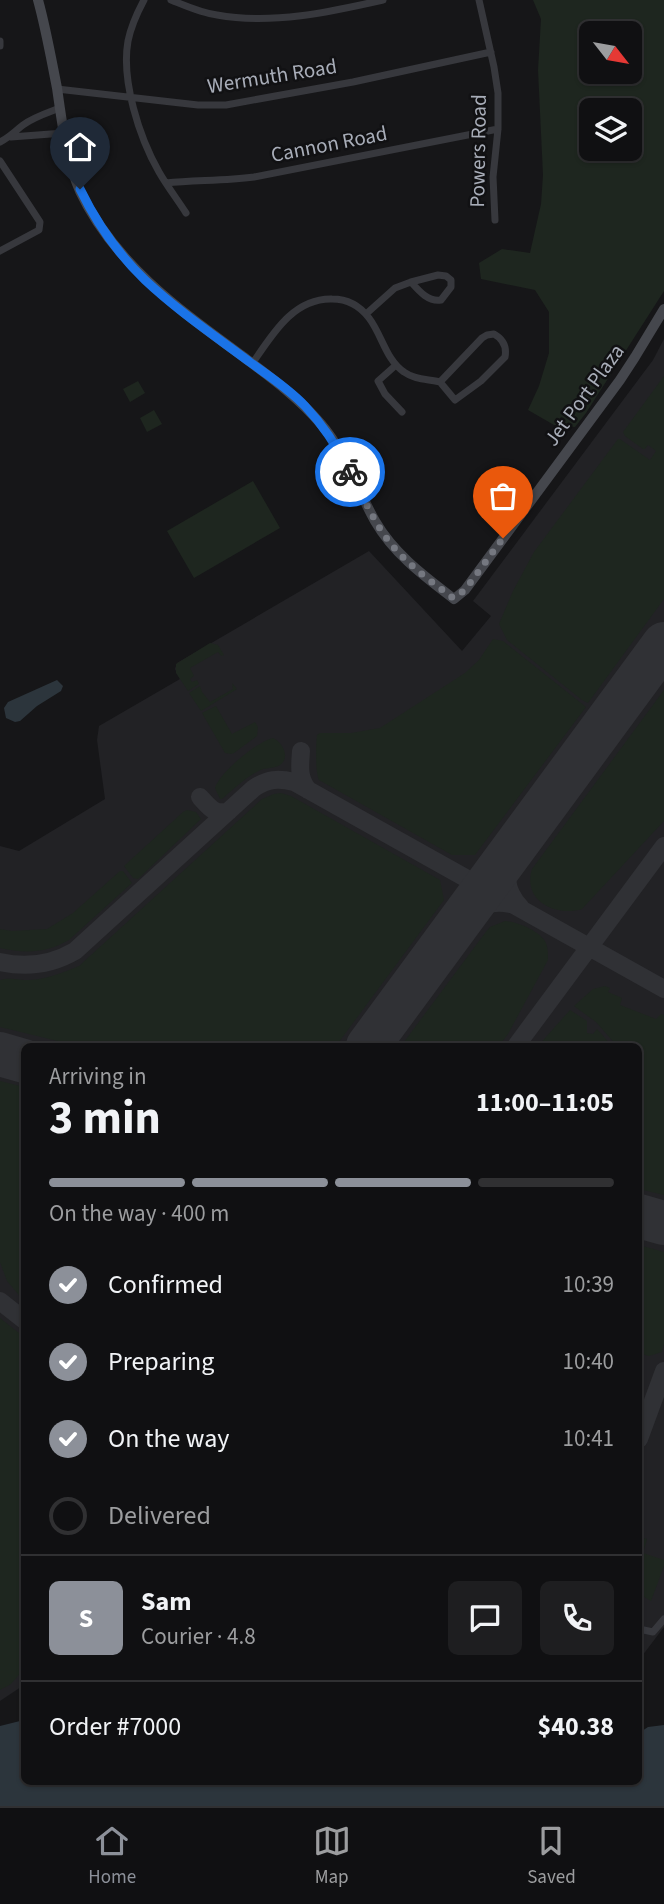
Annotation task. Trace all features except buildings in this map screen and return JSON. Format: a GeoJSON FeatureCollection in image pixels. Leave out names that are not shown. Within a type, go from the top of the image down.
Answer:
{"type":"FeatureCollection","features":[{"type":"Feature","properties":{"kind":"street"},"geometry":{"type":"LineString","coordinates":[[38,0],[49,41],[72,170],[101,229],[146,281],[192,320],[252,364],[288,316],[298,308],[309,302],[330,299],[345,301],[366,314],[396,365],[412,377],[440,382],[455,400],[505,357],[505,344],[494,334],[487,335],[440,382]]}},
{"type":"Feature","properties":{"kind":"street"},"geometry":{"type":"LineString","coordinates":[[144,0],[134,20],[128,42],[127,67],[132,96],[148,151],[186,213]]}},
{"type":"Feature","properties":{"kind":"street"},"geometry":{"type":"LineString","coordinates":[[171,0],[213,15],[249,19],[318,13],[383,0]]}},
{"type":"Feature","properties":{"kind":"street","name":"Powers Road"},"geometry":{"type":"LineString","coordinates":[[479,0],[498,93],[498,129],[493,177],[495,220]]}},
{"type":"Feature","properties":{"kind":"street"},"geometry":{"type":"LineString","coordinates":[[0,41],[0,46]]}},
{"type":"Feature","properties":{"kind":"street","name":"Wermuth Road"},"geometry":{"type":"LineString","coordinates":[[57,89],[198,105],[226,105],[353,82],[491,52]]}},
{"type":"Feature","properties":{"kind":"street"},"geometry":{"type":"LineString","coordinates":[[0,142],[35,117],[60,108]]}},
{"type":"Feature","properties":{"kind":"street","name":"Cannon Road"},"geometry":{"type":"LineString","coordinates":[[166,183],[254,177],[498,129]]}},
{"type":"Feature","properties":{"kind":"street"},"geometry":{"type":"LineString","coordinates":[[11,136],[64,133]]}},
{"type":"Feature","properties":{"kind":"street"},"geometry":{"type":"LineString","coordinates":[[0,161],[40,222],[39,230],[0,251]]}},
{"type":"Feature","properties":{"kind":"street"},"geometry":{"type":"LineString","coordinates":[[366,314],[395,288],[411,282],[446,275],[451,280],[452,287],[441,300],[434,301],[411,282]]}},
{"type":"Feature","properties":{"kind":"street","name":"Jet Port Plaza"},"geometry":{"type":"LineString","coordinates":[[252,364],[304,404],[324,427],[375,521],[392,545],[408,563],[453,598],[465,590],[620,380],[664,309]]}},
{"type":"Feature","properties":{"kind":"street"},"geometry":{"type":"LineString","coordinates":[[396,365],[378,382],[402,412]]}},
{"type":"Feature","properties":{"kind":"street"},"geometry":{"type":"LineString","coordinates":[[642,1630],[653,1632],[664,1619]]}},
{"type":"Feature","properties":{"kind":"shaded area"},"geometry":{"type":"Polygon","coordinates":[[[533,0],[664,0],[664,291],[575,427],[554,425],[528,410],[549,353],[549,312],[535,290],[481,279],[479,263],[502,249],[530,253],[541,204],[543,175],[538,70],[541,19],[533,0]]]}},
{"type":"Feature","properties":{"kind":"shaded area"},"geometry":{"type":"Polygon","coordinates":[[[664,339],[664,1627],[642,1656],[642,1043],[21,1043],[21,1687],[0,1701],[0,846],[19,851],[105,799],[97,740],[99,726],[180,679],[175,669],[177,663],[369,551],[462,651],[491,616],[473,601],[653,360],[664,339]]]}},
{"type":"Feature","properties":{"kind":"shaded area"},"geometry":{"type":"Polygon","coordinates":[[[664,376],[664,599],[588,703],[507,640],[499,624],[534,552],[618,439],[650,460],[656,451],[648,445],[643,449],[623,432],[664,376]]]}},
{"type":"Feature","properties":{"kind":"shaded area"},"geometry":{"type":"Polygon","coordinates":[[[138,381],[145,393],[130,402],[123,389],[138,381]]]}},
{"type":"Feature","properties":{"kind":"shaded area"},"geometry":{"type":"Polygon","coordinates":[[[154,410],[162,424],[147,432],[140,418],[154,410]]]}},
{"type":"Feature","properties":{"kind":"shaded area"},"geometry":{"type":"Polygon","coordinates":[[[253,481],[280,528],[194,578],[167,531],[253,481]]]}},
{"type":"Feature","properties":{"kind":"shaded area"},"geometry":{"type":"Polygon","coordinates":[[[493,639],[503,641],[586,707],[475,855],[452,855],[319,780],[316,765],[317,735],[380,728],[465,673],[479,660],[493,639]]]}},
{"type":"Feature","properties":{"kind":"shaded area"},"geometry":{"type":"Polygon","coordinates":[[[210,643],[218,645],[224,655],[221,656],[218,652],[190,668],[194,676],[190,679],[192,682],[197,680],[199,684],[188,691],[176,673],[176,664],[210,643]]]}},
{"type":"Feature","properties":{"kind":"shaded area"},"geometry":{"type":"Polygon","coordinates":[[[57,680],[63,686],[61,691],[20,721],[6,718],[4,708],[8,702],[57,680]]]}},
{"type":"Feature","properties":{"kind":"shaded area"},"geometry":{"type":"Polygon","coordinates":[[[232,683],[237,689],[201,711],[189,693],[200,686],[210,702],[233,689],[232,683]]]}},
{"type":"Feature","properties":{"kind":"shaded area"},"geometry":{"type":"Polygon","coordinates":[[[664,690],[664,821],[582,909],[562,911],[544,904],[532,890],[532,869],[664,690]]]}},
{"type":"Feature","properties":{"kind":"shaded area"},"geometry":{"type":"Polygon","coordinates":[[[216,706],[232,734],[255,722],[258,727],[257,736],[234,753],[225,753],[202,713],[216,706]]]}},
{"type":"Feature","properties":{"kind":"shaded area"},"geometry":{"type":"Polygon","coordinates":[[[273,738],[284,750],[283,762],[252,775],[220,799],[215,788],[224,774],[249,751],[273,738]]]}},
{"type":"Feature","properties":{"kind":"shaded area"},"geometry":{"type":"Polygon","coordinates":[[[274,794],[291,796],[440,880],[444,900],[338,1043],[66,1043],[0,1027],[0,980],[42,978],[79,966],[262,799],[274,794]]]}},
{"type":"Feature","properties":{"kind":"shaded area"},"geometry":{"type":"Polygon","coordinates":[[[187,810],[196,812],[201,819],[138,879],[133,878],[124,866],[187,810]]]}},
{"type":"Feature","properties":{"kind":"shaded area"},"geometry":{"type":"Polygon","coordinates":[[[123,871],[132,883],[69,940],[52,948],[36,951],[0,948],[0,929],[47,929],[73,913],[123,871]]]}},
{"type":"Feature","properties":{"kind":"shaded area"},"geometry":{"type":"Polygon","coordinates":[[[505,921],[522,925],[539,935],[548,949],[548,960],[508,1034],[501,1043],[403,1043],[485,933],[490,927],[505,921]]]}},
{"type":"Feature","properties":{"kind":"shaded area"},"geometry":{"type":"Polygon","coordinates":[[[605,986],[610,988],[608,992],[622,998],[620,1005],[656,1019],[661,1014],[664,1015],[664,1195],[642,1190],[642,1043],[614,1043],[596,1022],[574,1006],[593,989],[605,986]]]}},
{"type":"Feature","properties":{"kind":"shaded area"},"geometry":{"type":"Polygon","coordinates":[[[570,1010],[587,1021],[587,1033],[593,1034],[597,1029],[609,1043],[541,1043],[570,1010]]]}},
{"type":"Feature","properties":{"kind":"shaded area"},"geometry":{"type":"Polygon","coordinates":[[[0,1081],[21,1086],[21,1297],[7,1281],[0,1262],[0,1081]]]}},
{"type":"Feature","properties":{"kind":"shaded area"},"geometry":{"type":"Polygon","coordinates":[[[642,1246],[664,1252],[664,1344],[662,1352],[649,1356],[642,1354],[642,1246]]]}},
{"type":"Feature","properties":{"kind":"shaded area"},"geometry":{"type":"Polygon","coordinates":[[[0,1318],[21,1335],[21,1672],[11,1684],[0,1690],[0,1318]]]}},
{"type":"Feature","properties":{"kind":"shaded area"},"geometry":{"type":"Polygon","coordinates":[[[642,1538],[647,1539],[643,1553],[664,1560],[651,1601],[642,1596],[642,1538]]]}},
{"type":"Feature","properties":{"kind":"shaded area"},"geometry":{"type":"Polygon","coordinates":[[[21,1721],[21,1785],[642,1785],[642,1731],[648,1727],[664,1725],[664,1806],[0,1806],[0,1726],[21,1721]]]}},
{"type":"Feature","properties":{"kind":"taxiway"},"geometry":{"type":"LineString","coordinates":[[301,751],[301,776],[308,790]]}},
{"type":"Feature","properties":{"kind":"taxiway"},"geometry":{"type":"LineString","coordinates":[[0,962],[39,964],[75,951],[254,788],[278,780],[294,782],[664,989]]}},
{"type":"Feature","properties":{"kind":"taxiway"},"geometry":{"type":"LineString","coordinates":[[200,797],[216,811],[229,811]]}},
{"type":"Feature","properties":{"kind":"taxiway"},"geometry":{"type":"LineString","coordinates":[[518,1043],[664,846]]}},
{"type":"Feature","properties":{"kind":"taxiway"},"geometry":{"type":"LineString","coordinates":[[515,847],[507,879],[511,894],[521,908]]}},
{"type":"Feature","properties":{"kind":"taxiway"},"geometry":{"type":"LineString","coordinates":[[463,918],[485,905],[510,904]]}},
{"type":"Feature","properties":{"kind":"taxiway"},"geometry":{"type":"LineString","coordinates":[[0,1301],[21,1318]]}},
{"type":"Feature","properties":{"kind":"taxiway"},"geometry":{"type":"LineString","coordinates":[[642,1431],[664,1371]]}},
{"type":"Feature","properties":{"kind":"runway"},"geometry":{"type":"LineString","coordinates":[[370,1043],[664,644]]}},
{"type":"Feature","properties":{"kind":"runway"},"geometry":{"type":"LineString","coordinates":[[0,1054],[21,1060]]}},
{"type":"Feature","properties":{"kind":"runway"},"geometry":{"type":"LineString","coordinates":[[642,1217],[664,1223]]}},
{"type":"Feature","properties":{"kind":"way so far"},"geometry":{"type":"LineString","coordinates":[[350,472],[375,521],[392,545],[408,563],[453,598],[465,590],[503,538]]}},
{"type":"Feature","properties":{"kind":"route"},"geometry":{"type":"LineString","coordinates":[[80,189],[101,229],[146,281],[192,320],[304,404],[324,427],[350,472]]}}]}
